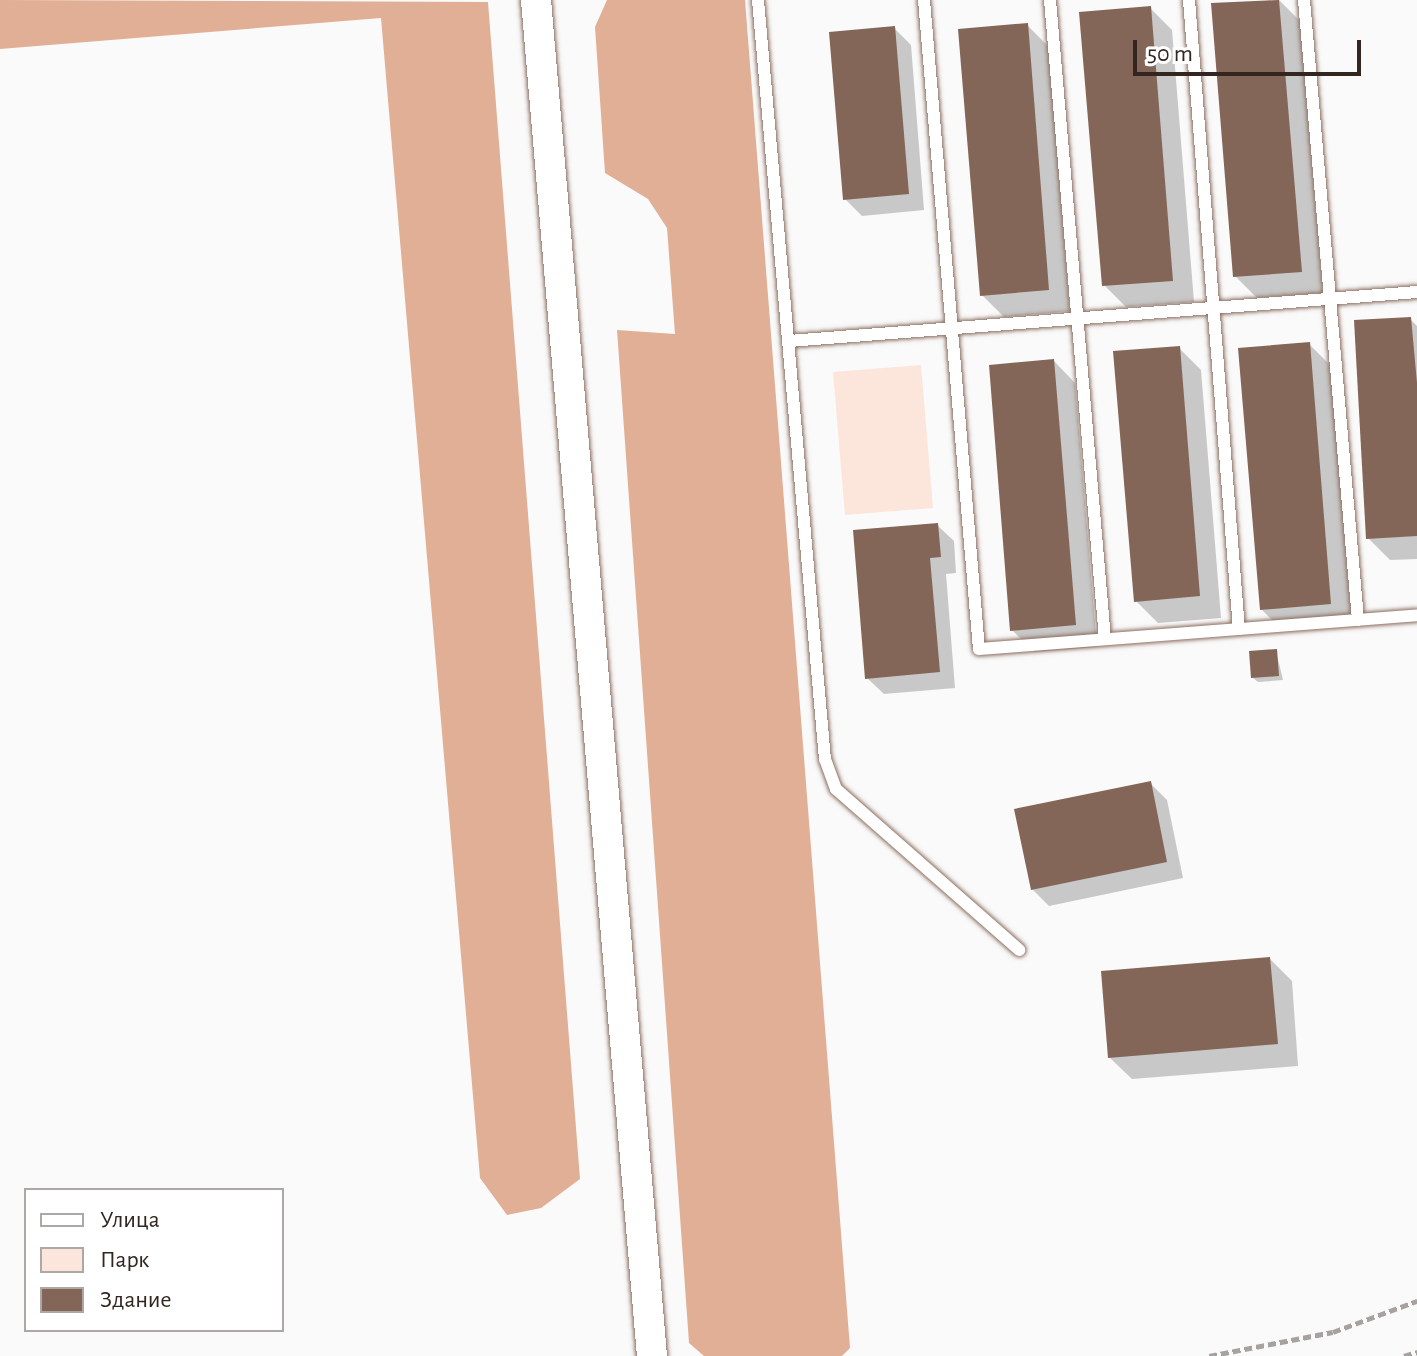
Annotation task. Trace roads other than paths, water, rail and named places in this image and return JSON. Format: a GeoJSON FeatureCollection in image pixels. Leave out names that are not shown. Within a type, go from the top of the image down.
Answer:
{"type":"FeatureCollection","features":[{"type":"Feature","properties":{"kind":"street"},"geometry":{"type":"LineString","coordinates":[[536,0],[652,1356]]}},
{"type":"Feature","properties":{"kind":"lane"},"geometry":{"type":"LineString","coordinates":[[758,0],[825,759],[836,789],[1019,950]]}},
{"type":"Feature","properties":{"kind":"lane"},"geometry":{"type":"LineString","coordinates":[[924,0],[979,649],[1417,615]]}},
{"type":"Feature","properties":{"kind":"lane"},"geometry":{"type":"LineString","coordinates":[[1050,0],[1075,319],[1105,639]]}},
{"type":"Feature","properties":{"kind":"lane"},"geometry":{"type":"LineString","coordinates":[[1189,0],[1210,308],[1239,629]]}},
{"type":"Feature","properties":{"kind":"lane"},"geometry":{"type":"LineString","coordinates":[[1304,0],[1358,620]]}},
{"type":"Feature","properties":{"kind":"lane"},"geometry":{"type":"LineString","coordinates":[[789,341],[1417,292]]}}]}
